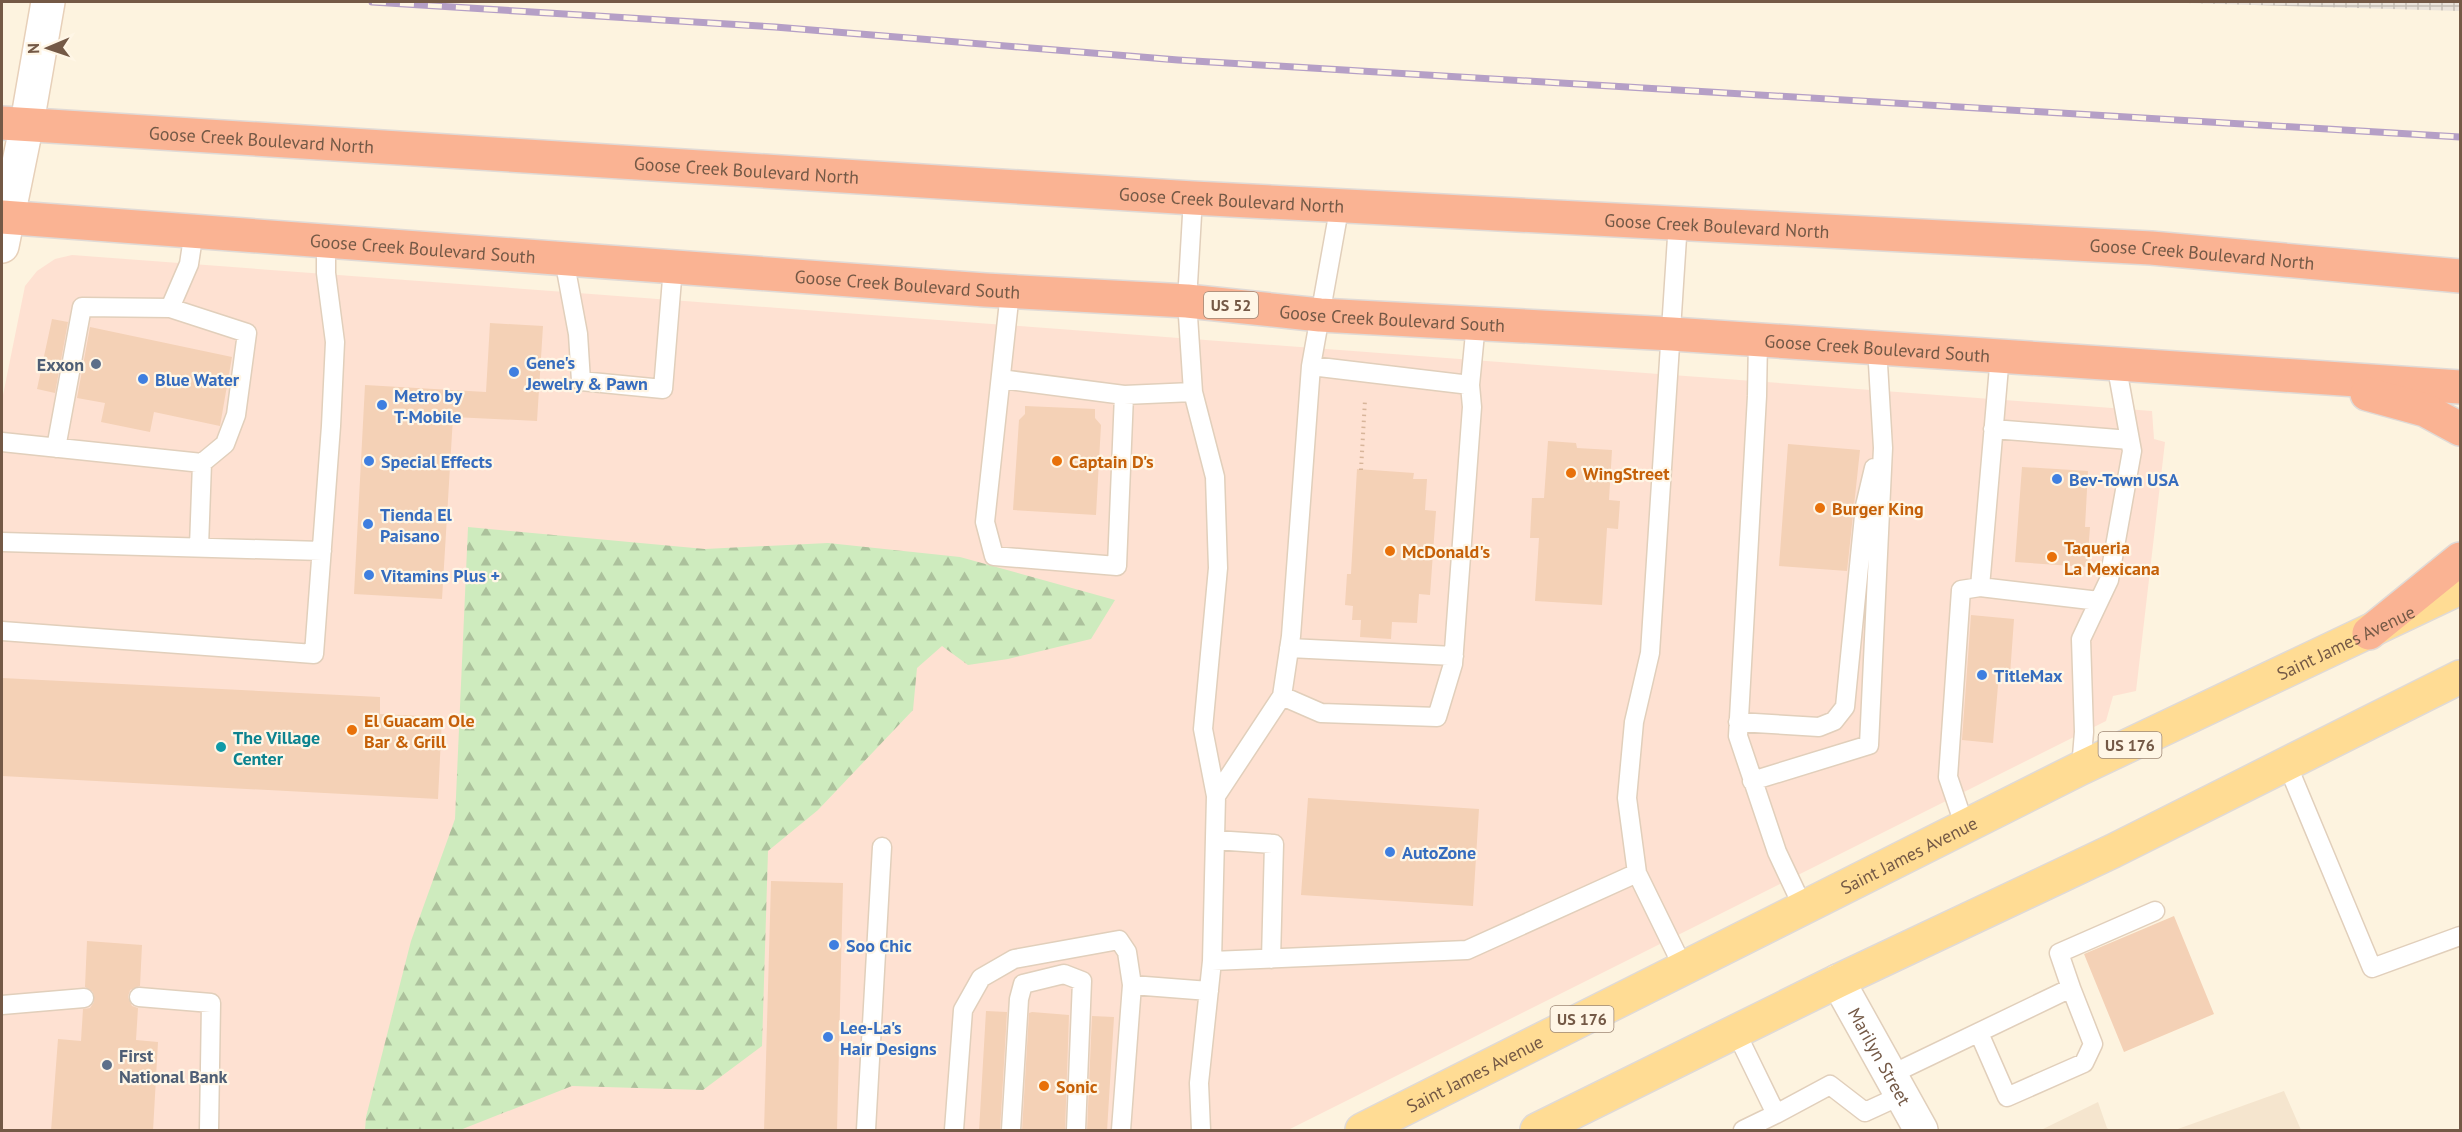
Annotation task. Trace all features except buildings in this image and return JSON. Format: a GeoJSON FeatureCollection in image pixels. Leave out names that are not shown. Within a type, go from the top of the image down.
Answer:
{"type":"FeatureCollection","features":[{"type":"Feature","properties":{"kind":"highway","name":"Goose Creek Boulevard North"},"geometry":{"type":"LineString","coordinates":[[14,123],[1193,198],[2151,248],[2460,276]]}},
{"type":"Feature","properties":{"kind":"highway","name":"Goose Creek Boulevard South"},"geometry":{"type":"LineString","coordinates":[[4,227],[194,231],[1010,292],[1187,300],[1320,315],[1758,339],[2460,387]]}},
{"type":"Feature","properties":{"kind":"highway"},"geometry":{"type":"LineString","coordinates":[[2308,376],[2425,410],[2460,429]]}},
{"type":"Feature","properties":{"kind":"highway"},"geometry":{"type":"LineString","coordinates":[[2369,633],[2460,559]]}},
{"type":"Feature","properties":{"kind":"main road"},"geometry":{"type":"LineString","coordinates":[[4,227],[14,123],[48,2]]}},
{"type":"Feature","properties":{"kind":"main road","name":"Saint James Avenue"},"geometry":{"type":"LineString","coordinates":[[1362,1131],[2081,768],[2460,588]]}},
{"type":"Feature","properties":{"kind":"main road"},"geometry":{"type":"LineString","coordinates":[[1537,1131],[1579,1121],[1736,1032],[1838,981],[2113,851],[2460,677]]}},
{"type":"Feature","properties":{"kind":"main road","name":"Marilyn Street"},"geometry":{"type":"LineString","coordinates":[[1838,981],[1922,1131]]}},
{"type":"Feature","properties":{"kind":"lane"},"geometry":{"type":"LineString","coordinates":[[1193,198],[1187,300],[1193,392],[1215,477],[1218,568],[1203,729],[1216,796],[1212,961],[1199,1083],[1201,1131]]}},
{"type":"Feature","properties":{"kind":"lane"},"geometry":{"type":"LineString","coordinates":[[1216,796],[1282,696],[1289,648],[1311,366],[1340,204]]}},
{"type":"Feature","properties":{"kind":"lane"},"geometry":{"type":"LineString","coordinates":[[1678,222],[1650,653],[1634,722],[1627,798],[1637,873],[1684,969]]}},
{"type":"Feature","properties":{"kind":"lane"},"geometry":{"type":"LineString","coordinates":[[170,309],[189,264],[194,231]]}},
{"type":"Feature","properties":{"kind":"lane"},"geometry":{"type":"LineString","coordinates":[[2,631],[314,654],[335,342],[326,273],[326,241]]}},
{"type":"Feature","properties":{"kind":"lane"},"geometry":{"type":"LineString","coordinates":[[564,259],[578,334],[581,381],[663,389],[673,267]]}},
{"type":"Feature","properties":{"kind":"lane"},"geometry":{"type":"LineString","coordinates":[[1010,292],[985,522],[994,556],[1117,566],[1124,395]]}},
{"type":"Feature","properties":{"kind":"lane"},"geometry":{"type":"LineString","coordinates":[[2,442],[56,448],[202,463],[225,444],[236,415],[247,333],[170,309],[82,307],[56,448]]}},
{"type":"Feature","properties":{"kind":"lane"},"geometry":{"type":"LineString","coordinates":[[1282,696],[1321,713],[1437,717],[1454,656],[1472,407],[1470,385],[1476,323]]}},
{"type":"Feature","properties":{"kind":"lane"},"geometry":{"type":"LineString","coordinates":[[1758,339],[1757,396],[1738,736],[1777,852],[1803,907]]}},
{"type":"Feature","properties":{"kind":"lane"},"geometry":{"type":"LineString","coordinates":[[1752,781],[1869,745],[1882,433],[1877,347]]}},
{"type":"Feature","properties":{"kind":"lane"},"geometry":{"type":"LineString","coordinates":[[1980,587],[2000,355]]}},
{"type":"Feature","properties":{"kind":"lane"},"geometry":{"type":"LineString","coordinates":[[2081,768],[2084,732],[2081,639],[2109,580],[2132,451],[2116,363]]}},
{"type":"Feature","properties":{"kind":"lane"},"geometry":{"type":"LineString","coordinates":[[1311,366],[1470,385]]}},
{"type":"Feature","properties":{"kind":"lane"},"geometry":{"type":"LineString","coordinates":[[1001,379],[1124,395],[1193,392]]}},
{"type":"Feature","properties":{"kind":"lane"},"geometry":{"type":"LineString","coordinates":[[1994,429],[2130,440]]}},
{"type":"Feature","properties":{"kind":"lane"},"geometry":{"type":"LineString","coordinates":[[1738,722],[1819,727],[1834,721],[1845,707],[1865,506],[1882,433]]}},
{"type":"Feature","properties":{"kind":"lane"},"geometry":{"type":"LineString","coordinates":[[199,547],[202,463]]}},
{"type":"Feature","properties":{"kind":"lane"},"geometry":{"type":"LineString","coordinates":[[2,542],[321,551]]}},
{"type":"Feature","properties":{"kind":"lane"},"geometry":{"type":"LineString","coordinates":[[1965,827],[1948,777],[1961,590],[1980,587],[2099,601]]}},
{"type":"Feature","properties":{"kind":"lane"},"geometry":{"type":"LineString","coordinates":[[1289,648],[1454,656]]}},
{"type":"Feature","properties":{"kind":"lane"},"geometry":{"type":"LineString","coordinates":[[2287,764],[2372,968],[2460,936]]}},
{"type":"Feature","properties":{"kind":"lane"},"geometry":{"type":"LineString","coordinates":[[1215,840],[1274,844],[1270,959]]}},
{"type":"Feature","properties":{"kind":"lane"},"geometry":{"type":"LineString","coordinates":[[866,1131],[882,847]]}},
{"type":"Feature","properties":{"kind":"lane"},"geometry":{"type":"LineString","coordinates":[[1212,961],[1467,951],[1637,873]]}},
{"type":"Feature","properties":{"kind":"lane"},"geometry":{"type":"LineString","coordinates":[[1979,1033],[2007,1096],[2084,1063],[2093,1044],[2058,953],[2155,911]]}},
{"type":"Feature","properties":{"kind":"lane"},"geometry":{"type":"LineString","coordinates":[[954,1131],[963,1010],[981,978],[1014,959],[1119,940],[1127,952],[1132,985],[1121,1131]]}},
{"type":"Feature","properties":{"kind":"lane"},"geometry":{"type":"LineString","coordinates":[[1011,1131],[1019,999],[1023,984],[1064,974],[1082,981],[1076,1131]]}},
{"type":"Feature","properties":{"kind":"lane"},"geometry":{"type":"LineString","coordinates":[[1132,985],[1209,992]]}},
{"type":"Feature","properties":{"kind":"lane"},"geometry":{"type":"LineString","coordinates":[[1743,1131],[1830,1086],[1865,1112],[1896,1085],[1979,1033],[2072,988]]}},
{"type":"Feature","properties":{"kind":"lane"},"geometry":{"type":"LineString","coordinates":[[139,997],[210,1003],[208,1131]]}},
{"type":"Feature","properties":{"kind":"lane"},"geometry":{"type":"LineString","coordinates":[[2,1005],[84,998]]}},
{"type":"Feature","properties":{"kind":"lane"},"geometry":{"type":"LineString","coordinates":[[1736,1032],[1776,1114]]}},
{"type":"Feature","properties":{"kind":"path"},"geometry":{"type":"LineString","coordinates":[[1361,470],[1367,373]]}},
{"type":"Feature","properties":{"kind":"shaded area"},"geometry":{"type":"Polygon","coordinates":[[[2152,2],[2460,2],[2460,11],[2152,2]]]}},
{"type":"Feature","properties":{"kind":"shaded area"},"geometry":{"type":"Polygon","coordinates":[[[72,255],[2152,411],[2154,439],[2165,442],[2136,691],[2113,696],[2106,721],[1288,1130],[2,1130],[2,400],[25,286],[37,271],[55,259],[72,255]]]}},
{"type":"Feature","properties":{"kind":"shaded area"},"geometry":{"type":"Polygon","coordinates":[[[2284,1091],[2301,1130],[2175,1130],[2284,1091]]]}},
{"type":"Feature","properties":{"kind":"shaded area"},"geometry":{"type":"Polygon","coordinates":[[[2098,1102],[2107,1128],[2110,1130],[2041,1130],[2098,1102]]]}},
{"type":"Feature","properties":{"kind":"green space"},"geometry":{"type":"Polygon","coordinates":[[[468,527],[705,549],[828,543],[960,557],[1115,600],[1091,639],[1008,659],[968,665],[942,646],[917,668],[913,710],[818,810],[768,851],[762,1046],[703,1090],[572,1086],[460,1130],[365,1130],[366,1117],[411,941],[455,819],[468,527]]]}},
{"type":"Feature","properties":{"kind":"railway"},"geometry":{"type":"LineString","coordinates":[[372,2],[775,27],[1178,60],[2460,137]]}},
{"type":"Feature","properties":{"kind":"place","name":"Exxon"},"geometry":{"type":"Point","coordinates":[96,364]}},
{"type":"Feature","properties":{"kind":"place","name":"Gene's Jewelry & Pawn"},"geometry":{"type":"Point","coordinates":[514,372]}},
{"type":"Feature","properties":{"kind":"place","name":"Blue Water"},"geometry":{"type":"Point","coordinates":[143,379]}},
{"type":"Feature","properties":{"kind":"place","name":"Metro by T-Mobile"},"geometry":{"type":"Point","coordinates":[382,405]}},
{"type":"Feature","properties":{"kind":"place","name":"Special Effects"},"geometry":{"type":"Point","coordinates":[369,461]}},
{"type":"Feature","properties":{"kind":"place","name":"Captain D's"},"geometry":{"type":"Point","coordinates":[1057,461]}},
{"type":"Feature","properties":{"kind":"place","name":"WingStreet"},"geometry":{"type":"Point","coordinates":[1571,473]}},
{"type":"Feature","properties":{"kind":"place","name":"Bev-Town USA"},"geometry":{"type":"Point","coordinates":[2057,479]}},
{"type":"Feature","properties":{"kind":"place","name":"Burger King"},"geometry":{"type":"Point","coordinates":[1820,508]}},
{"type":"Feature","properties":{"kind":"place","name":"Tienda El Paisano"},"geometry":{"type":"Point","coordinates":[368,524]}},
{"type":"Feature","properties":{"kind":"place","name":"McDonald's"},"geometry":{"type":"Point","coordinates":[1390,551]}},
{"type":"Feature","properties":{"kind":"place","name":"Taqueria La Mexicana"},"geometry":{"type":"Point","coordinates":[2052,557]}},
{"type":"Feature","properties":{"kind":"place","name":"Vitamins Plus +"},"geometry":{"type":"Point","coordinates":[369,575]}},
{"type":"Feature","properties":{"kind":"place","name":"TitleMax"},"geometry":{"type":"Point","coordinates":[1982,675]}},
{"type":"Feature","properties":{"kind":"place","name":"El Guacam Ole Bar & Grill"},"geometry":{"type":"Point","coordinates":[352,730]}},
{"type":"Feature","properties":{"kind":"place","name":"The Village Center"},"geometry":{"type":"Point","coordinates":[221,747]}},
{"type":"Feature","properties":{"kind":"place","name":"AutoZone"},"geometry":{"type":"Point","coordinates":[1390,852]}},
{"type":"Feature","properties":{"kind":"place","name":"Soo Chic"},"geometry":{"type":"Point","coordinates":[834,945]}},
{"type":"Feature","properties":{"kind":"place","name":"Lee-La's Hair Designs"},"geometry":{"type":"Point","coordinates":[828,1037]}},
{"type":"Feature","properties":{"kind":"place","name":"First National Bank"},"geometry":{"type":"Point","coordinates":[107,1065]}},
{"type":"Feature","properties":{"kind":"place","name":"Sonic"},"geometry":{"type":"Point","coordinates":[1044,1086]}}]}
